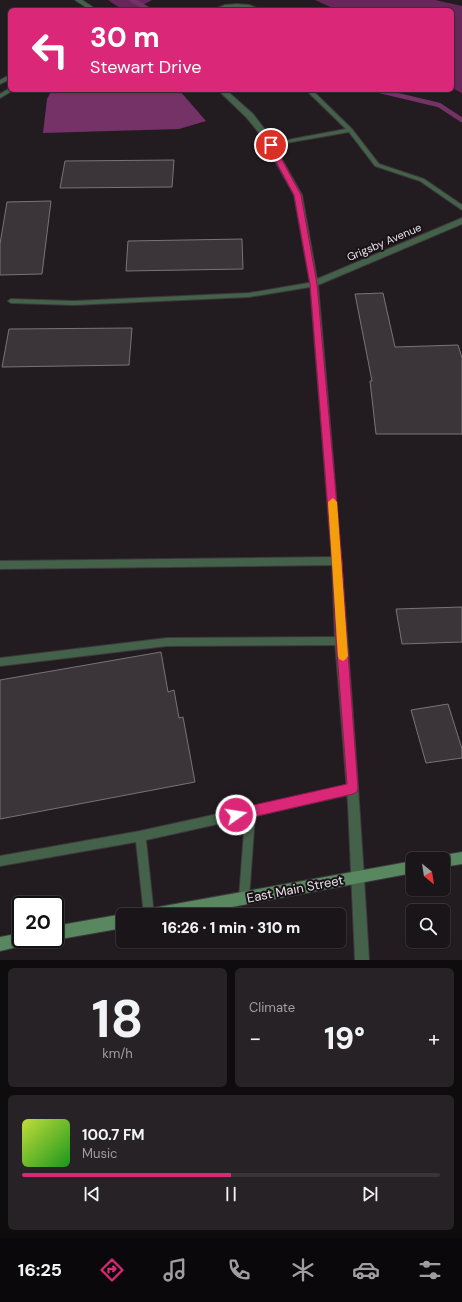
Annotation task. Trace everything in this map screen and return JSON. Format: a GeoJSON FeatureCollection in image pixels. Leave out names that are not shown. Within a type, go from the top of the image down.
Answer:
{"type":"FeatureCollection","features":[{"type":"Feature","properties":{"kind":"main road"},"geometry":{"type":"LineString","coordinates":[[450,860],[462,858]]}},
{"type":"Feature","properties":{"kind":"main road","name":"East Main Street"},"geometry":{"type":"LineString","coordinates":[[190,908],[406,868]]}},
{"type":"Feature","properties":{"kind":"main road"},"geometry":{"type":"LineString","coordinates":[[64,931],[116,922]]}},
{"type":"Feature","properties":{"kind":"main road"},"geometry":{"type":"LineString","coordinates":[[0,944],[12,942]]}},
{"type":"Feature","properties":{"kind":"street"},"geometry":{"type":"LineString","coordinates":[[78,0],[91,8]]}},
{"type":"Feature","properties":{"kind":"street"},"geometry":{"type":"LineString","coordinates":[[226,92],[250,116],[271,145],[298,195],[314,284],[337,561],[341,640],[353,788],[362,960]]}},
{"type":"Feature","properties":{"kind":"street","name":"Grigsby Avenue"},"geometry":{"type":"LineString","coordinates":[[314,284],[462,221]]}},
{"type":"Feature","properties":{"kind":"lane"},"geometry":{"type":"LineString","coordinates":[[220,8],[239,4],[252,8]]}},
{"type":"Feature","properties":{"kind":"lane"},"geometry":{"type":"LineString","coordinates":[[311,92],[350,130],[377,165],[422,180],[462,208]]}},
{"type":"Feature","properties":{"kind":"lane"},"geometry":{"type":"LineString","coordinates":[[271,145],[350,130]]}},
{"type":"Feature","properties":{"kind":"lane"},"geometry":{"type":"LineString","coordinates":[[11,301],[74,303],[249,295],[314,284]]}},
{"type":"Feature","properties":{"kind":"lane"},"geometry":{"type":"LineString","coordinates":[[0,565],[337,561]]}},
{"type":"Feature","properties":{"kind":"lane"},"geometry":{"type":"LineString","coordinates":[[0,662],[167,642],[341,640]]}},
{"type":"Feature","properties":{"kind":"lane"},"geometry":{"type":"LineString","coordinates":[[0,861],[140,836],[353,788]]}},
{"type":"Feature","properties":{"kind":"lane"},"geometry":{"type":"LineString","coordinates":[[244,898],[250,812]]}},
{"type":"Feature","properties":{"kind":"lane"},"geometry":{"type":"LineString","coordinates":[[140,836],[148,908]]}},
{"type":"Feature","properties":{"kind":"shaded area"},"geometry":{"type":"Polygon","coordinates":[[[108,0],[152,0],[136,8],[121,8],[108,0]]]}},
{"type":"Feature","properties":{"kind":"shaded area"},"geometry":{"type":"Polygon","coordinates":[[[315,0],[435,0],[462,6],[462,93],[454,89],[454,8],[333,8],[315,0]]]}},
{"type":"Feature","properties":{"kind":"shaded area"},"geometry":{"type":"Polygon","coordinates":[[[51,92],[181,92],[206,121],[179,129],[43,133],[47,99],[51,92]]]}},
{"type":"Feature","properties":{"kind":"building"},"geometry":{"type":"Polygon","coordinates":[[[174,160],[172,187],[60,188],[65,161],[174,160]]]}},
{"type":"Feature","properties":{"kind":"building"},"geometry":{"type":"Polygon","coordinates":[[[51,201],[42,274],[0,275],[0,244],[7,202],[51,201]]]}},
{"type":"Feature","properties":{"kind":"building"},"geometry":{"type":"Polygon","coordinates":[[[242,239],[243,269],[126,271],[128,241],[242,239]]]}},
{"type":"Feature","properties":{"kind":"building"},"geometry":{"type":"Polygon","coordinates":[[[383,293],[395,347],[458,345],[462,358],[462,434],[376,434],[370,381],[372,381],[355,294],[383,293]]]}},
{"type":"Feature","properties":{"kind":"building"},"geometry":{"type":"Polygon","coordinates":[[[132,328],[129,365],[2,367],[9,329],[132,328]]]}},
{"type":"Feature","properties":{"kind":"building"},"geometry":{"type":"Polygon","coordinates":[[[462,607],[462,642],[402,644],[396,609],[462,607]]]}},
{"type":"Feature","properties":{"kind":"building"},"geometry":{"type":"Polygon","coordinates":[[[161,652],[168,692],[174,690],[179,718],[183,717],[195,782],[0,819],[0,680],[161,652]]]}},
{"type":"Feature","properties":{"kind":"building"},"geometry":{"type":"Polygon","coordinates":[[[448,704],[462,749],[462,758],[426,763],[411,710],[448,704]]]}},
{"type":"Feature","properties":{"kind":"waterway"},"geometry":{"type":"LineString","coordinates":[[132,0],[146,8]]}},
{"type":"Feature","properties":{"kind":"waterway"},"geometry":{"type":"LineString","coordinates":[[384,92],[439,105],[462,120]]}},
{"type":"Feature","properties":{"kind":"slow traffic"},"geometry":{"type":"LineString","coordinates":[[333,502],[343,656]]}},
{"type":"Feature","properties":{"kind":"route"},"geometry":{"type":"LineString","coordinates":[[236,815],[353,788],[341,640],[337,561],[314,284],[298,195],[271,145]]}}]}
